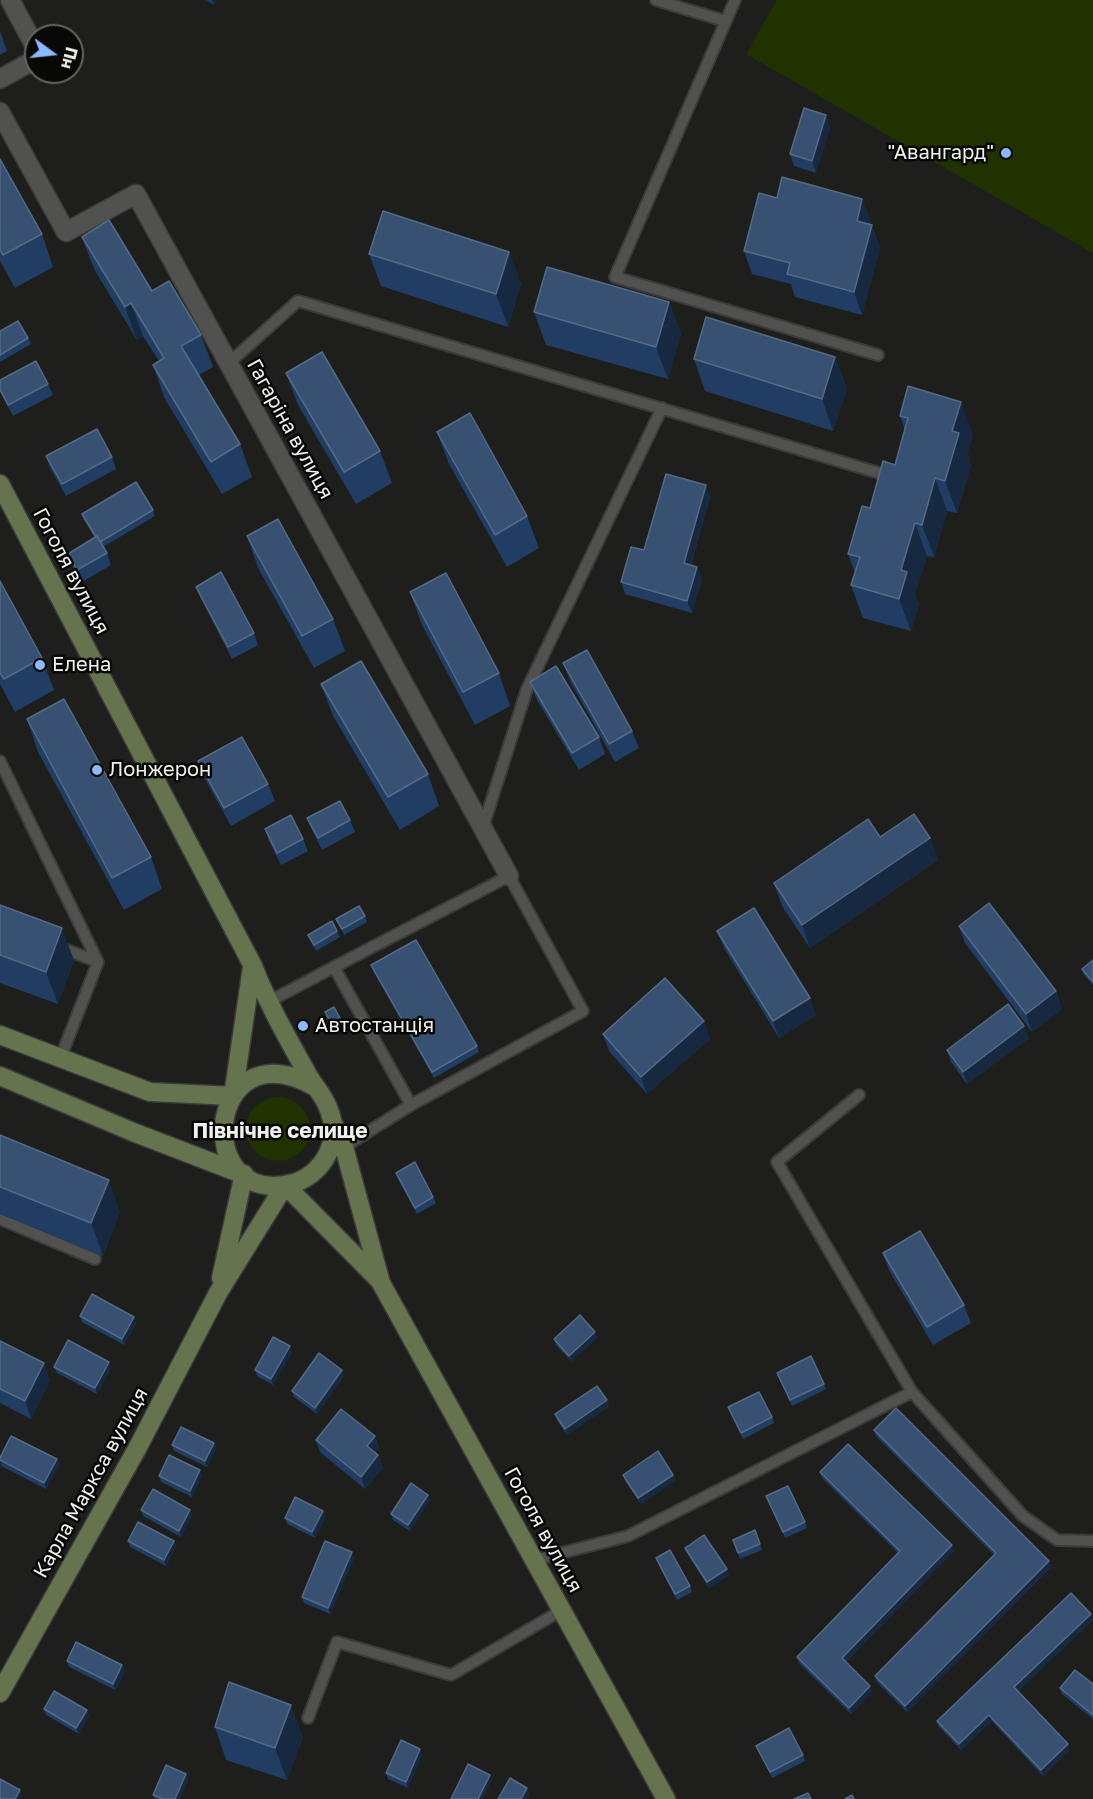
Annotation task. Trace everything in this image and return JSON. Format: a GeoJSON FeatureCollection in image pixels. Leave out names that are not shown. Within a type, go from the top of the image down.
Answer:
{"type":"FeatureCollection","features":[{"type":"Feature","properties":{"kind":"main road","name":"Гоголя вулиця"},"geometry":{"type":"LineString","coordinates":[[0,484],[253,966],[268,1002],[329,1108],[344,1148],[381,1283],[666,1799]]}},
{"type":"Feature","properties":{"kind":"main road"},"geometry":{"type":"LineString","coordinates":[[244,1174],[226,1151],[222,1137],[222,1123],[233,1096],[253,966]]}},
{"type":"Feature","properties":{"kind":"main road"},"geometry":{"type":"LineString","coordinates":[[0,1035],[150,1092],[233,1096]]}},
{"type":"Feature","properties":{"kind":"main road"},"geometry":{"type":"LineString","coordinates":[[233,1096],[243,1085],[270,1074],[298,1078],[315,1087]]}},
{"type":"Feature","properties":{"kind":"main road"},"geometry":{"type":"LineString","coordinates":[[0,1076],[133,1132],[244,1174],[256,1182],[285,1185],[306,1177],[322,1163],[331,1144],[333,1122]]}},
{"type":"Feature","properties":{"kind":"main road","name":"Карла Маркса вулиця"},"geometry":{"type":"LineString","coordinates":[[218,1293],[244,1174]]}},
{"type":"Feature","properties":{"kind":"main road","name":"Гоголя вулиця"},"geometry":{"type":"LineString","coordinates":[[285,1185],[381,1283]]}},
{"type":"Feature","properties":{"kind":"main road","name":"Карла Маркса вулиця"},"geometry":{"type":"LineString","coordinates":[[0,1694],[138,1447],[218,1293],[285,1185]]}},
{"type":"Feature","properties":{"kind":"street"},"geometry":{"type":"LineString","coordinates":[[10,0],[24,26]]}},
{"type":"Feature","properties":{"kind":"street"},"geometry":{"type":"LineString","coordinates":[[0,79],[24,66]]}},
{"type":"Feature","properties":{"kind":"street","name":"Гагаріна вулиця"},"geometry":{"type":"LineString","coordinates":[[0,112],[66,232],[136,194],[509,876]]}},
{"type":"Feature","properties":{"kind":"lane"},"geometry":{"type":"LineString","coordinates":[[656,0],[725,21]]}},
{"type":"Feature","properties":{"kind":"lane"},"geometry":{"type":"LineString","coordinates":[[735,0],[615,277],[878,355]]}},
{"type":"Feature","properties":{"kind":"lane"},"geometry":{"type":"LineString","coordinates":[[229,363],[298,301],[886,475]]}},
{"type":"Feature","properties":{"kind":"lane"},"geometry":{"type":"LineString","coordinates":[[483,828],[527,689],[662,408]]}},
{"type":"Feature","properties":{"kind":"lane"},"geometry":{"type":"LineString","coordinates":[[0,761],[4,780],[98,962],[60,1059]]}},
{"type":"Feature","properties":{"kind":"lane"},"geometry":{"type":"LineString","coordinates":[[268,1002],[509,876],[583,1011],[411,1105],[344,1148]]}},
{"type":"Feature","properties":{"kind":"lane"},"geometry":{"type":"LineString","coordinates":[[44,941],[98,962]]}},
{"type":"Feature","properties":{"kind":"lane"},"geometry":{"type":"LineString","coordinates":[[334,968],[411,1105]]}},
{"type":"Feature","properties":{"kind":"lane"},"geometry":{"type":"LineString","coordinates":[[859,1095],[777,1162],[912,1392],[1023,1516],[1057,1540],[1092,1539]]}},
{"type":"Feature","properties":{"kind":"lane"},"geometry":{"type":"LineString","coordinates":[[0,1219],[95,1259]]}},
{"type":"Feature","properties":{"kind":"lane"},"geometry":{"type":"LineString","coordinates":[[534,1560],[628,1536],[912,1392]]}},
{"type":"Feature","properties":{"kind":"lane"},"geometry":{"type":"LineString","coordinates":[[308,1718],[337,1642],[451,1675],[562,1610]]}},
{"type":"Feature","properties":{"kind":"green space","name":"\"Авангард\""},"geometry":{"type":"Polygon","coordinates":[[[777,0],[1093,0],[1093,253],[746,54],[777,0]]]}},
{"type":"Feature","properties":{"kind":"green space"},"geometry":{"type":"Polygon","coordinates":[[[278,1097],[296,1103],[304,1111],[310,1129],[304,1147],[296,1155],[278,1161],[260,1155],[252,1147],[246,1129],[252,1111],[260,1103],[278,1097]]]}},
{"type":"Feature","properties":{"kind":"building"},"geometry":{"type":"Polygon","coordinates":[[[804,108],[826,115],[812,161],[790,154],[804,108]]]}},
{"type":"Feature","properties":{"kind":"building"},"geometry":{"type":"Polygon","coordinates":[[[0,159],[42,234],[3,255],[0,250],[0,159]]]}},
{"type":"Feature","properties":{"kind":"building"},"geometry":{"type":"Polygon","coordinates":[[[782,177],[862,199],[857,221],[872,225],[854,292],[787,274],[790,263],[744,251],[759,193],[777,198],[782,177]]]}},
{"type":"Feature","properties":{"kind":"building"},"geometry":{"type":"Polygon","coordinates":[[[383,211],[509,252],[496,294],[369,254],[383,211]]]}},
{"type":"Feature","properties":{"kind":"building"},"geometry":{"type":"Polygon","coordinates":[[[109,220],[152,291],[169,281],[201,335],[181,346],[240,444],[211,462],[153,365],[164,358],[131,303],[125,307],[82,237],[109,220]]]}},
{"type":"Feature","properties":{"kind":"building"},"geometry":{"type":"Polygon","coordinates":[[[547,267],[669,302],[656,347],[534,312],[547,267]]]}},
{"type":"Feature","properties":{"kind":"building"},"geometry":{"type":"Polygon","coordinates":[[[706,317],[835,357],[822,399],[694,359],[706,317]]]}},
{"type":"Feature","properties":{"kind":"building"},"geometry":{"type":"Polygon","coordinates":[[[18,321],[28,338],[0,355],[0,331],[18,321]]]}},
{"type":"Feature","properties":{"kind":"building"},"geometry":{"type":"Polygon","coordinates":[[[322,352],[380,451],[344,472],[286,373],[322,352]]]}},
{"type":"Feature","properties":{"kind":"building"},"geometry":{"type":"Polygon","coordinates":[[[36,361],[48,384],[8,405],[0,389],[0,380],[36,361]]]}},
{"type":"Feature","properties":{"kind":"building"},"geometry":{"type":"Polygon","coordinates":[[[908,386],[961,402],[952,431],[959,433],[945,481],[935,478],[922,525],[915,523],[901,570],[907,572],[899,599],[851,585],[860,557],[848,554],[862,506],[870,508],[883,461],[895,465],[908,418],[900,416],[908,386]]]}},
{"type":"Feature","properties":{"kind":"building"},"geometry":{"type":"Polygon","coordinates":[[[470,413],[527,516],[495,535],[437,432],[470,413]]]}},
{"type":"Feature","properties":{"kind":"building"},"geometry":{"type":"Polygon","coordinates":[[[97,429],[112,457],[62,484],[46,456],[97,429]]]}},
{"type":"Feature","properties":{"kind":"building"},"geometry":{"type":"Polygon","coordinates":[[[666,474],[706,485],[684,563],[697,567],[687,601],[621,582],[631,547],[644,550],[666,474]]]}},
{"type":"Feature","properties":{"kind":"building"},"geometry":{"type":"Polygon","coordinates":[[[136,482],[153,510],[100,542],[82,514],[136,482]]]}},
{"type":"Feature","properties":{"kind":"building"},"geometry":{"type":"Polygon","coordinates":[[[278,519],[333,619],[302,636],[247,536],[278,519]]]}},
{"type":"Feature","properties":{"kind":"building"},"geometry":{"type":"Polygon","coordinates":[[[97,536],[107,553],[77,570],[68,554],[97,536]]]}},
{"type":"Feature","properties":{"kind":"building"},"geometry":{"type":"Polygon","coordinates":[[[221,572],[254,633],[228,647],[196,587],[221,572]]]}},
{"type":"Feature","properties":{"kind":"building"},"geometry":{"type":"Polygon","coordinates":[[[446,573],[499,673],[463,692],[410,592],[446,573]]]}},
{"type":"Feature","properties":{"kind":"building"},"geometry":{"type":"Polygon","coordinates":[[[0,581],[42,658],[4,679],[0,673],[0,581]]]}},
{"type":"Feature","properties":{"kind":"building"},"geometry":{"type":"Polygon","coordinates":[[[587,650],[632,731],[609,744],[563,663],[587,650]]]}},
{"type":"Feature","properties":{"kind":"building"},"geometry":{"type":"Polygon","coordinates":[[[361,661],[428,774],[388,797],[321,684],[361,661]]]}},
{"type":"Feature","properties":{"kind":"building"},"geometry":{"type":"Polygon","coordinates":[[[556,666],[599,737],[572,753],[530,682],[556,666]]]}},
{"type":"Feature","properties":{"kind":"building"},"geometry":{"type":"Polygon","coordinates":[[[64,699],[151,857],[112,878],[27,719],[64,699]]]}},
{"type":"Feature","properties":{"kind":"building"},"geometry":{"type":"Polygon","coordinates":[[[242,737],[268,784],[224,808],[198,761],[242,737]]]}},
{"type":"Feature","properties":{"kind":"building"},"geometry":{"type":"Polygon","coordinates":[[[340,801],[350,820],[318,838],[307,818],[340,801]]]}},
{"type":"Feature","properties":{"kind":"building"},"geometry":{"type":"Polygon","coordinates":[[[914,814],[930,838],[802,925],[774,883],[868,819],[880,837],[914,814]]]}},
{"type":"Feature","properties":{"kind":"building"},"geometry":{"type":"Polygon","coordinates":[[[291,815],[303,839],[277,853],[265,829],[291,815]]]}},
{"type":"Feature","properties":{"kind":"building"},"geometry":{"type":"Polygon","coordinates":[[[989,903],[1056,991],[1026,1014],[959,926],[989,903]]]}},
{"type":"Feature","properties":{"kind":"building"},"geometry":{"type":"Polygon","coordinates":[[[0,905],[62,928],[46,972],[0,955],[0,905]]]}},
{"type":"Feature","properties":{"kind":"building"},"geometry":{"type":"Polygon","coordinates":[[[359,906],[365,916],[342,929],[336,919],[359,906]]]}},
{"type":"Feature","properties":{"kind":"building"},"geometry":{"type":"Polygon","coordinates":[[[754,908],[810,998],[773,1021],[717,931],[754,908]]]}},
{"type":"Feature","properties":{"kind":"building"},"geometry":{"type":"Polygon","coordinates":[[[332,921],[337,931],[314,945],[308,935],[332,921]]]}},
{"type":"Feature","properties":{"kind":"building"},"geometry":{"type":"Polygon","coordinates":[[[416,940],[477,1046],[432,1072],[371,965],[416,940]]]}},
{"type":"Feature","properties":{"kind":"building"},"geometry":{"type":"Polygon","coordinates":[[[1093,960],[1093,982],[1082,969],[1093,960]]]}},
{"type":"Feature","properties":{"kind":"building"},"geometry":{"type":"Polygon","coordinates":[[[665,978],[704,1021],[641,1077],[603,1034],[665,978]]]}},
{"type":"Feature","properties":{"kind":"building"},"geometry":{"type":"Polygon","coordinates":[[[1008,1004],[1024,1026],[963,1072],[947,1050],[1008,1004]]]}},
{"type":"Feature","properties":{"kind":"building"},"geometry":{"type":"Polygon","coordinates":[[[334,1007],[341,1020],[332,1025],[325,1012],[334,1007]]]}},
{"type":"Feature","properties":{"kind":"building"},"geometry":{"type":"Polygon","coordinates":[[[0,1135],[109,1180],[91,1223],[0,1187],[0,1135]]]}},
{"type":"Feature","properties":{"kind":"building"},"geometry":{"type":"Polygon","coordinates":[[[415,1162],[433,1197],[415,1208],[396,1173],[415,1162]]]}},
{"type":"Feature","properties":{"kind":"building"},"geometry":{"type":"Polygon","coordinates":[[[920,1231],[964,1305],[927,1327],[883,1253],[920,1231]]]}},
{"type":"Feature","properties":{"kind":"building"},"geometry":{"type":"Polygon","coordinates":[[[92,1294],[134,1317],[122,1339],[80,1316],[92,1294]]]}},
{"type":"Feature","properties":{"kind":"building"},"geometry":{"type":"Polygon","coordinates":[[[580,1315],[595,1332],[569,1356],[554,1339],[580,1315]]]}},
{"type":"Feature","properties":{"kind":"building"},"geometry":{"type":"Polygon","coordinates":[[[273,1337],[290,1346],[271,1379],[255,1370],[273,1337]]]}},
{"type":"Feature","properties":{"kind":"building"},"geometry":{"type":"Polygon","coordinates":[[[68,1340],[109,1362],[95,1388],[54,1367],[68,1340]]]}},
{"type":"Feature","properties":{"kind":"building"},"geometry":{"type":"Polygon","coordinates":[[[0,1341],[44,1363],[25,1401],[0,1389],[0,1341]]]}},
{"type":"Feature","properties":{"kind":"building"},"geometry":{"type":"Polygon","coordinates":[[[319,1353],[342,1370],[315,1408],[292,1391],[319,1353]]]}},
{"type":"Feature","properties":{"kind":"building"},"geometry":{"type":"Polygon","coordinates":[[[811,1356],[824,1384],[790,1400],[777,1373],[811,1356]]]}},
{"type":"Feature","properties":{"kind":"building"},"geometry":{"type":"Polygon","coordinates":[[[597,1386],[607,1400],[565,1429],[555,1414],[597,1386]]]}},
{"type":"Feature","properties":{"kind":"building"},"geometry":{"type":"Polygon","coordinates":[[[759,1392],[772,1417],[741,1433],[728,1407],[759,1392]]]}},
{"type":"Feature","properties":{"kind":"building"},"geometry":{"type":"Polygon","coordinates":[[[896,1408],[1049,1561],[905,1706],[875,1676],[996,1553],[874,1430],[896,1408]]]}},
{"type":"Feature","properties":{"kind":"building"},"geometry":{"type":"Polygon","coordinates":[[[341,1409],[375,1436],[367,1446],[378,1455],[361,1477],[316,1440],[341,1409]]]}},
{"type":"Feature","properties":{"kind":"building"},"geometry":{"type":"Polygon","coordinates":[[[181,1427],[214,1443],[205,1461],[172,1445],[181,1427]]]}},
{"type":"Feature","properties":{"kind":"building"},"geometry":{"type":"Polygon","coordinates":[[[11,1436],[57,1459],[44,1483],[0,1460],[11,1436]]]}},
{"type":"Feature","properties":{"kind":"building"},"geometry":{"type":"Polygon","coordinates":[[[848,1444],[952,1545],[842,1658],[870,1686],[849,1708],[797,1657],[900,1551],[820,1472],[848,1444]]]}},
{"type":"Feature","properties":{"kind":"building"},"geometry":{"type":"Polygon","coordinates":[[[658,1451],[673,1475],[638,1498],[623,1475],[658,1451]]]}},
{"type":"Feature","properties":{"kind":"building"},"geometry":{"type":"Polygon","coordinates":[[[169,1455],[200,1470],[190,1491],[159,1476],[169,1455]]]}},
{"type":"Feature","properties":{"kind":"building"},"geometry":{"type":"Polygon","coordinates":[[[411,1483],[428,1495],[408,1525],[391,1514],[411,1483]]]}},
{"type":"Feature","properties":{"kind":"building"},"geometry":{"type":"Polygon","coordinates":[[[788,1486],[805,1522],[783,1532],[766,1496],[788,1486]]]}},
{"type":"Feature","properties":{"kind":"building"},"geometry":{"type":"Polygon","coordinates":[[[153,1489],[190,1510],[179,1531],[141,1510],[153,1489]]]}},
{"type":"Feature","properties":{"kind":"building"},"geometry":{"type":"Polygon","coordinates":[[[295,1497],[323,1511],[312,1532],[285,1518],[295,1497]]]}},
{"type":"Feature","properties":{"kind":"building"},"geometry":{"type":"Polygon","coordinates":[[[138,1522],[174,1541],[164,1560],[128,1541],[138,1522]]]}},
{"type":"Feature","properties":{"kind":"building"},"geometry":{"type":"Polygon","coordinates":[[[755,1530],[760,1544],[738,1553],[733,1540],[755,1530]]]}},
{"type":"Feature","properties":{"kind":"building"},"geometry":{"type":"Polygon","coordinates":[[[704,1535],[727,1569],[707,1582],[685,1548],[704,1535]]]}},
{"type":"Feature","properties":{"kind":"building"},"geometry":{"type":"Polygon","coordinates":[[[325,1541],[352,1552],[328,1608],[302,1597],[325,1541]]]}},
{"type":"Feature","properties":{"kind":"building"},"geometry":{"type":"Polygon","coordinates":[[[670,1550],[690,1586],[675,1594],[656,1558],[670,1550]]]}},
{"type":"Feature","properties":{"kind":"building"},"geometry":{"type":"Polygon","coordinates":[[[1071,1593],[1091,1614],[1014,1687],[1068,1744],[1041,1770],[989,1715],[959,1744],[937,1721],[1071,1593]]]}},
{"type":"Feature","properties":{"kind":"building"},"geometry":{"type":"Polygon","coordinates":[[[76,1642],[122,1665],[113,1684],[67,1661],[76,1642]]]}},
{"type":"Feature","properties":{"kind":"building"},"geometry":{"type":"Polygon","coordinates":[[[1075,1670],[1093,1684],[1093,1715],[1060,1688],[1075,1670]]]}},
{"type":"Feature","properties":{"kind":"building"},"geometry":{"type":"Polygon","coordinates":[[[229,1682],[291,1705],[275,1748],[215,1727],[229,1682]]]}},
{"type":"Feature","properties":{"kind":"building"},"geometry":{"type":"Polygon","coordinates":[[[54,1691],[87,1710],[76,1728],[44,1709],[54,1691]]]}},
{"type":"Feature","properties":{"kind":"building"},"geometry":{"type":"Polygon","coordinates":[[[789,1728],[803,1755],[770,1772],[756,1746],[789,1728]]]}},
{"type":"Feature","properties":{"kind":"building"},"geometry":{"type":"Polygon","coordinates":[[[401,1740],[420,1749],[406,1782],[386,1773],[401,1740]]]}},
{"type":"Feature","properties":{"kind":"building"},"geometry":{"type":"Polygon","coordinates":[[[468,1764],[490,1775],[478,1799],[451,1799],[468,1764]]]}},
{"type":"Feature","properties":{"kind":"building"},"geometry":{"type":"Polygon","coordinates":[[[166,1765],[186,1774],[175,1799],[163,1799],[153,1795],[166,1765]]]}},
{"type":"Feature","properties":{"kind":"building"},"geometry":{"type":"Polygon","coordinates":[[[510,1778],[527,1788],[521,1799],[498,1799],[510,1778]]]}},
{"type":"Feature","properties":{"kind":"building"},"geometry":{"type":"Polygon","coordinates":[[[0,1779],[20,1790],[15,1799],[0,1799],[0,1779]]]}},
{"type":"Feature","properties":{"kind":"building"},"geometry":{"type":"Polygon","coordinates":[[[808,1793],[811,1799],[794,1799],[808,1793]]]}},
{"type":"Feature","properties":{"kind":"place","name":"\"Авангард\""},"geometry":{"type":"Point","coordinates":[1006,153]}},
{"type":"Feature","properties":{"kind":"place","name":"Елена"},"geometry":{"type":"Point","coordinates":[40,665]}},
{"type":"Feature","properties":{"kind":"place","name":"Лонжерон"},"geometry":{"type":"Point","coordinates":[97,770]}},
{"type":"Feature","properties":{"kind":"place","name":"Автостанція"},"geometry":{"type":"Point","coordinates":[303,1026]}},
{"type":"Feature","properties":{"kind":"district","name":"Північне селище"},"geometry":{"type":"Point","coordinates":[280,1131]}}]}
